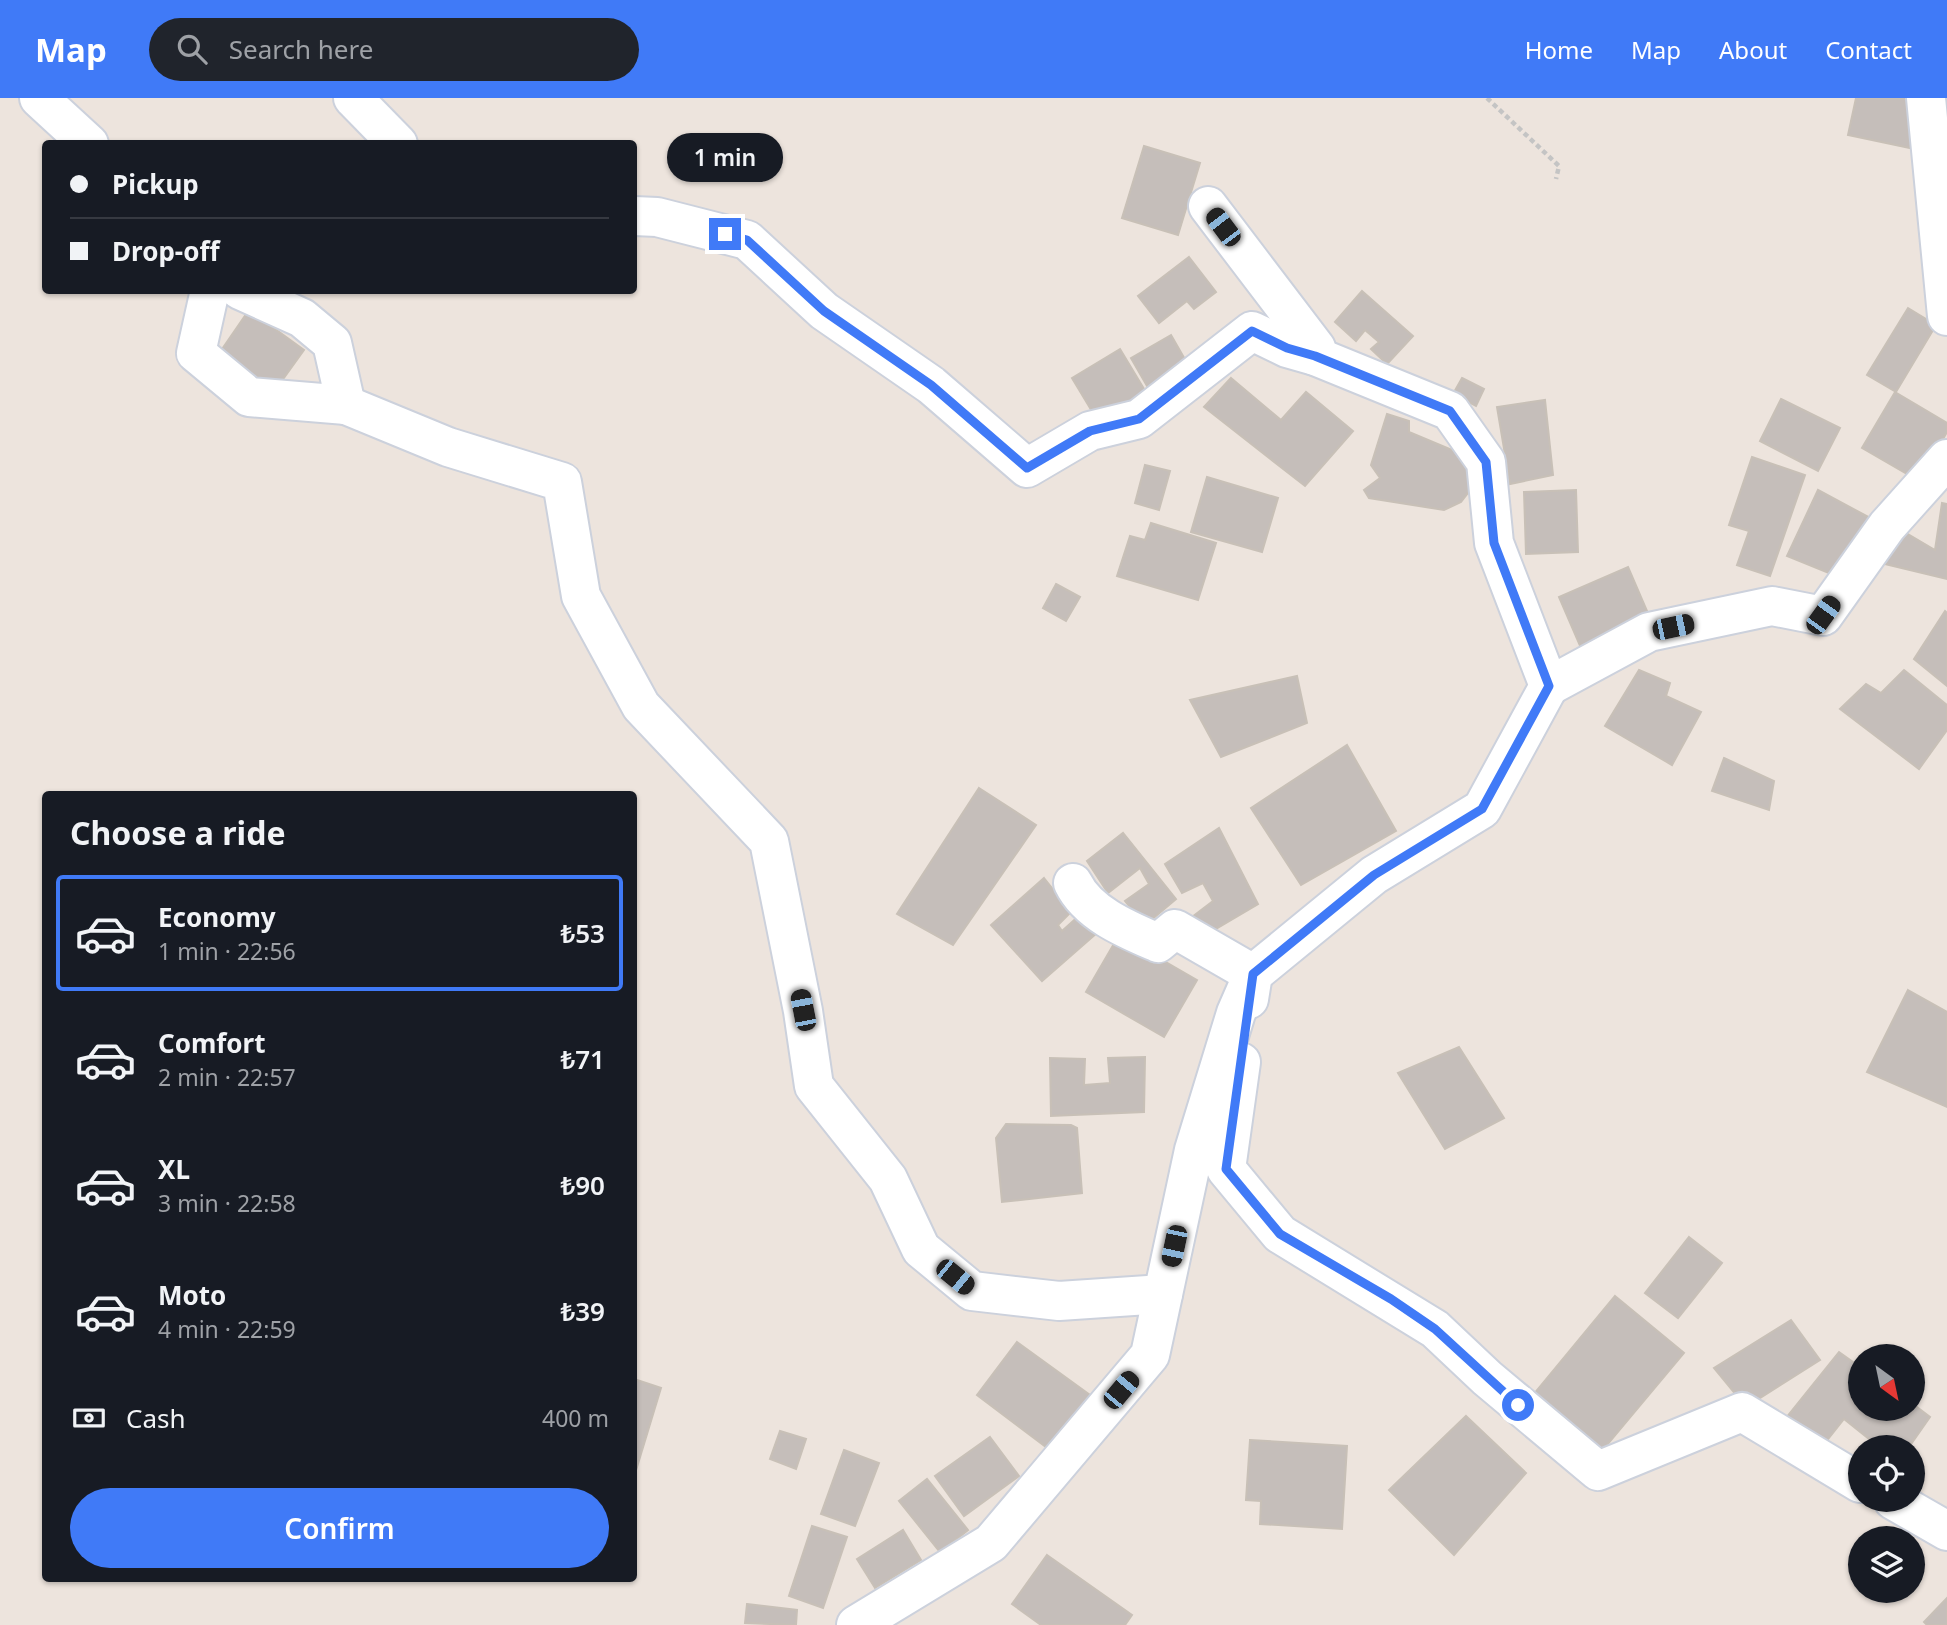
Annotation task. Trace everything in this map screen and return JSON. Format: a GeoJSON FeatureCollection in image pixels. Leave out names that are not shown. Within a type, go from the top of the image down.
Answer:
{"type":"FeatureCollection","features":[{"type":"Feature","properties":{"kind":"street"},"geometry":{"type":"LineString","coordinates":[[39,98],[85,140]]}},
{"type":"Feature","properties":{"kind":"street"},"geometry":{"type":"LineString","coordinates":[[353,98],[394,140]]}},
{"type":"Feature","properties":{"kind":"street"},"geometry":{"type":"LineString","coordinates":[[1926,98],[1947,316]]}},
{"type":"Feature","properties":{"kind":"street"},"geometry":{"type":"LineString","coordinates":[[1208,206],[1316,348],[1315,356]]}},
{"type":"Feature","properties":{"kind":"street"},"geometry":{"type":"LineString","coordinates":[[637,216],[657,217],[747,240],[824,311],[931,385],[1027,468],[1090,431],[1139,419],[1252,331],[1287,348],[1315,356],[1450,411],[1486,462],[1494,543],[1549,686]]}},
{"type":"Feature","properties":{"kind":"street"},"geometry":{"type":"LineString","coordinates":[[209,294],[196,354],[249,397],[346,405],[448,447],[562,482],[581,596],[641,706],[769,841],[803,1010],[814,1086],[888,1179],[921,1249],[972,1291],[1059,1301],[1163,1294]]}},
{"type":"Feature","properties":{"kind":"street"},"geometry":{"type":"LineString","coordinates":[[249,294],[302,318],[332,343],[346,405]]}},
{"type":"Feature","properties":{"kind":"street"},"geometry":{"type":"LineString","coordinates":[[856,1625],[991,1543],[1150,1355],[1195,1150],[1236,1013],[1253,974],[1374,875],[1482,809],[1549,686],[1649,632],[1772,606],[1823,615],[1887,526],[1947,459]]}},
{"type":"Feature","properties":{"kind":"street"},"geometry":{"type":"LineString","coordinates":[[1073,883],[1082,901],[1134,933],[1158,943],[1175,929],[1253,974]]}},
{"type":"Feature","properties":{"kind":"street"},"geometry":{"type":"LineString","coordinates":[[1253,974],[1226,1169],[1280,1234],[1391,1299],[1435,1329],[1496,1386],[1598,1471],[1742,1412],[1848,1476]]}},
{"type":"Feature","properties":{"kind":"street"},"geometry":{"type":"LineString","coordinates":[[1914,1512],[1947,1531]]}},
{"type":"Feature","properties":{"kind":"path"},"geometry":{"type":"LineString","coordinates":[[1486,98],[1559,166],[1556,179]]}},
{"type":"Feature","properties":{"kind":"building"},"geometry":{"type":"Polygon","coordinates":[[[1856,98],[1921,99],[1910,148],[1848,135],[1856,98]]]}},
{"type":"Feature","properties":{"kind":"building"},"geometry":{"type":"Polygon","coordinates":[[[1144,146],[1200,163],[1178,235],[1122,218],[1144,146]]]}},
{"type":"Feature","properties":{"kind":"building"},"geometry":{"type":"Polygon","coordinates":[[[1189,257],[1216,292],[1194,309],[1187,301],[1159,323],[1138,296],[1189,257]]]}},
{"type":"Feature","properties":{"kind":"building"},"geometry":{"type":"Polygon","coordinates":[[[1362,291],[1413,336],[1387,364],[1371,349],[1379,342],[1365,330],[1356,341],[1335,322],[1362,291]]]}},
{"type":"Feature","properties":{"kind":"building"},"geometry":{"type":"Polygon","coordinates":[[[1908,308],[1936,325],[1896,392],[1867,375],[1908,308]]]}},
{"type":"Feature","properties":{"kind":"building"},"geometry":{"type":"Polygon","coordinates":[[[249,310],[304,350],[273,393],[218,355],[249,310]]]}},
{"type":"Feature","properties":{"kind":"building"},"geometry":{"type":"Polygon","coordinates":[[[1171,335],[1191,370],[1151,393],[1131,358],[1171,335]]]}},
{"type":"Feature","properties":{"kind":"building"},"geometry":{"type":"Polygon","coordinates":[[[1120,349],[1147,394],[1099,423],[1072,378],[1120,349]]]}},
{"type":"Feature","properties":{"kind":"building"},"geometry":{"type":"Polygon","coordinates":[[[1231,378],[1281,420],[1306,392],[1353,431],[1305,486],[1204,407],[1231,378]]]}},
{"type":"Feature","properties":{"kind":"building"},"geometry":{"type":"Polygon","coordinates":[[[1462,378],[1484,389],[1476,406],[1453,394],[1462,378]]]}},
{"type":"Feature","properties":{"kind":"building"},"geometry":{"type":"Polygon","coordinates":[[[1895,392],[1947,423],[1947,432],[1919,481],[1862,448],[1895,392]]]}},
{"type":"Feature","properties":{"kind":"building"},"geometry":{"type":"Polygon","coordinates":[[[1781,399],[1840,428],[1818,471],[1760,441],[1781,399]]]}},
{"type":"Feature","properties":{"kind":"building"},"geometry":{"type":"Polygon","coordinates":[[[1545,400],[1553,475],[1510,484],[1497,407],[1545,400]]]}},
{"type":"Feature","properties":{"kind":"building"},"geometry":{"type":"Polygon","coordinates":[[[1387,414],[1409,421],[1409,432],[1464,455],[1474,485],[1461,502],[1444,510],[1369,498],[1364,490],[1380,478],[1371,465],[1387,414]]]}},
{"type":"Feature","properties":{"kind":"building"},"geometry":{"type":"Polygon","coordinates":[[[1752,457],[1805,475],[1770,576],[1737,565],[1749,531],[1729,525],[1752,457]]]}},
{"type":"Feature","properties":{"kind":"building"},"geometry":{"type":"Polygon","coordinates":[[[1145,465],[1170,471],[1159,510],[1135,503],[1145,465]]]}},
{"type":"Feature","properties":{"kind":"building"},"geometry":{"type":"Polygon","coordinates":[[[1207,477],[1278,498],[1262,552],[1191,532],[1207,477]]]}},
{"type":"Feature","properties":{"kind":"building"},"geometry":{"type":"Polygon","coordinates":[[[1576,490],[1578,552],[1526,554],[1524,492],[1576,490]]]}},
{"type":"Feature","properties":{"kind":"building"},"geometry":{"type":"Polygon","coordinates":[[[1818,490],[1874,520],[1846,580],[1787,556],[1818,490]]]}},
{"type":"Feature","properties":{"kind":"building"},"geometry":{"type":"Polygon","coordinates":[[[1942,503],[1947,504],[1947,579],[1881,563],[1899,529],[1935,550],[1942,503]]]}},
{"type":"Feature","properties":{"kind":"building"},"geometry":{"type":"Polygon","coordinates":[[[1151,523],[1216,543],[1198,600],[1117,576],[1130,536],[1145,540],[1151,523]]]}},
{"type":"Feature","properties":{"kind":"building"},"geometry":{"type":"Polygon","coordinates":[[[1628,567],[1653,625],[1584,655],[1559,597],[1628,567]]]}},
{"type":"Feature","properties":{"kind":"building"},"geometry":{"type":"Polygon","coordinates":[[[1056,584],[1080,597],[1066,621],[1043,608],[1056,584]]]}},
{"type":"Feature","properties":{"kind":"building"},"geometry":{"type":"Polygon","coordinates":[[[1945,611],[1947,613],[1947,686],[1914,659],[1945,611]]]}},
{"type":"Feature","properties":{"kind":"building"},"geometry":{"type":"Polygon","coordinates":[[[1639,670],[1670,683],[1666,696],[1701,712],[1672,765],[1605,726],[1639,670]]]}},
{"type":"Feature","properties":{"kind":"building"},"geometry":{"type":"Polygon","coordinates":[[[1904,670],[1947,705],[1947,730],[1919,769],[1840,709],[1866,684],[1881,693],[1904,670]]]}},
{"type":"Feature","properties":{"kind":"building"},"geometry":{"type":"Polygon","coordinates":[[[1297,676],[1307,723],[1221,757],[1190,700],[1297,676]]]}},
{"type":"Feature","properties":{"kind":"building"},"geometry":{"type":"Polygon","coordinates":[[[1347,745],[1396,831],[1301,885],[1251,808],[1347,745]]]}},
{"type":"Feature","properties":{"kind":"building"},"geometry":{"type":"Polygon","coordinates":[[[1724,758],[1774,781],[1769,810],[1712,791],[1724,758]]]}},
{"type":"Feature","properties":{"kind":"building"},"geometry":{"type":"Polygon","coordinates":[[[979,788],[1036,825],[953,945],[897,914],[979,788]]]}},
{"type":"Feature","properties":{"kind":"building"},"geometry":{"type":"Polygon","coordinates":[[[1219,828],[1258,904],[1202,937],[1192,917],[1213,901],[1203,883],[1182,893],[1165,864],[1219,828]]]}},
{"type":"Feature","properties":{"kind":"building"},"geometry":{"type":"Polygon","coordinates":[[[1123,833],[1176,899],[1145,925],[1125,901],[1149,884],[1140,868],[1108,893],[1087,861],[1123,833]]]}},
{"type":"Feature","properties":{"kind":"building"},"geometry":{"type":"Polygon","coordinates":[[[1044,878],[1071,912],[1058,925],[1062,931],[1081,914],[1097,933],[1042,981],[991,925],[1044,878]]]}},
{"type":"Feature","properties":{"kind":"building"},"geometry":{"type":"Polygon","coordinates":[[[1119,935],[1197,980],[1164,1037],[1086,992],[1119,935]]]}},
{"type":"Feature","properties":{"kind":"building"},"geometry":{"type":"Polygon","coordinates":[[[1908,990],[1947,1012],[1947,1107],[1867,1072],[1908,990]]]}},
{"type":"Feature","properties":{"kind":"building"},"geometry":{"type":"Polygon","coordinates":[[[1459,1047],[1504,1118],[1445,1149],[1398,1073],[1459,1047]]]}},
{"type":"Feature","properties":{"kind":"building"},"geometry":{"type":"Polygon","coordinates":[[[1145,1057],[1144,1112],[1051,1116],[1050,1058],[1085,1059],[1084,1085],[1110,1083],[1108,1058],[1145,1057]]]}},
{"type":"Feature","properties":{"kind":"building"},"geometry":{"type":"Polygon","coordinates":[[[1006,1124],[1071,1125],[1077,1128],[1082,1193],[1002,1202],[996,1138],[1006,1124]]]}},
{"type":"Feature","properties":{"kind":"building"},"geometry":{"type":"Polygon","coordinates":[[[1689,1237],[1722,1263],[1678,1318],[1645,1293],[1689,1237]]]}},
{"type":"Feature","properties":{"kind":"building"},"geometry":{"type":"Polygon","coordinates":[[[1615,1296],[1684,1353],[1601,1452],[1533,1395],[1615,1296]]]}},
{"type":"Feature","properties":{"kind":"building"},"geometry":{"type":"Polygon","coordinates":[[[1791,1320],[1820,1360],[1746,1407],[1714,1368],[1791,1320]]]}},
{"type":"Feature","properties":{"kind":"building"},"geometry":{"type":"Polygon","coordinates":[[[1017,1342],[1090,1395],[1050,1450],[977,1395],[1017,1342]]]}},
{"type":"Feature","properties":{"kind":"building"},"geometry":{"type":"Polygon","coordinates":[[[1839,1352],[1848,1358],[1848,1421],[1925,1421],[1925,1413],[1930,1417],[1917,1435],[1864,1435],[1844,1419],[1821,1448],[1782,1423],[1839,1352]]]}},
{"type":"Feature","properties":{"kind":"building"},"geometry":{"type":"Polygon","coordinates":[[[637,1380],[661,1388],[637,1467],[637,1380]]]}},
{"type":"Feature","properties":{"kind":"building"},"geometry":{"type":"Polygon","coordinates":[[[1466,1416],[1526,1473],[1454,1555],[1389,1490],[1466,1416]]]}},
{"type":"Feature","properties":{"kind":"building"},"geometry":{"type":"Polygon","coordinates":[[[780,1431],[806,1439],[796,1469],[770,1459],[780,1431]]]}},
{"type":"Feature","properties":{"kind":"building"},"geometry":{"type":"Polygon","coordinates":[[[990,1437],[1019,1476],[964,1516],[935,1476],[990,1437]]]}},
{"type":"Feature","properties":{"kind":"building"},"geometry":{"type":"Polygon","coordinates":[[[1250,1440],[1347,1446],[1342,1529],[1260,1524],[1261,1501],[1246,1500],[1250,1440]]]}},
{"type":"Feature","properties":{"kind":"building"},"geometry":{"type":"Polygon","coordinates":[[[844,1450],[879,1463],[855,1526],[821,1514],[844,1450]]]}},
{"type":"Feature","properties":{"kind":"building"},"geometry":{"type":"Polygon","coordinates":[[[927,1479],[968,1530],[940,1552],[899,1501],[927,1479]]]}},
{"type":"Feature","properties":{"kind":"building"},"geometry":{"type":"Polygon","coordinates":[[[812,1526],[847,1537],[823,1608],[789,1596],[812,1526]]]}},
{"type":"Feature","properties":{"kind":"building"},"geometry":{"type":"Polygon","coordinates":[[[903,1530],[921,1560],[875,1588],[857,1559],[903,1530]]]}},
{"type":"Feature","properties":{"kind":"building"},"geometry":{"type":"Polygon","coordinates":[[[1047,1555],[1132,1615],[1125,1625],[1041,1625],[1012,1604],[1047,1555]]]}},
{"type":"Feature","properties":{"kind":"building"},"geometry":{"type":"Polygon","coordinates":[[[1947,1598],[1947,1625],[1927,1625],[1924,1622],[1947,1598]]]}},
{"type":"Feature","properties":{"kind":"building"},"geometry":{"type":"Polygon","coordinates":[[[747,1604],[797,1610],[796,1625],[745,1623],[747,1604]]]}},
{"type":"Feature","properties":{"kind":"route"},"geometry":{"type":"LineString","coordinates":[[725,234],[747,240],[824,311],[931,385],[1027,468],[1090,431],[1139,419],[1252,331],[1287,348],[1315,356],[1450,411],[1486,462],[1494,543],[1549,686],[1482,809],[1374,875],[1253,974],[1226,1169],[1280,1234],[1391,1299],[1435,1329],[1518,1405]]}}]}
